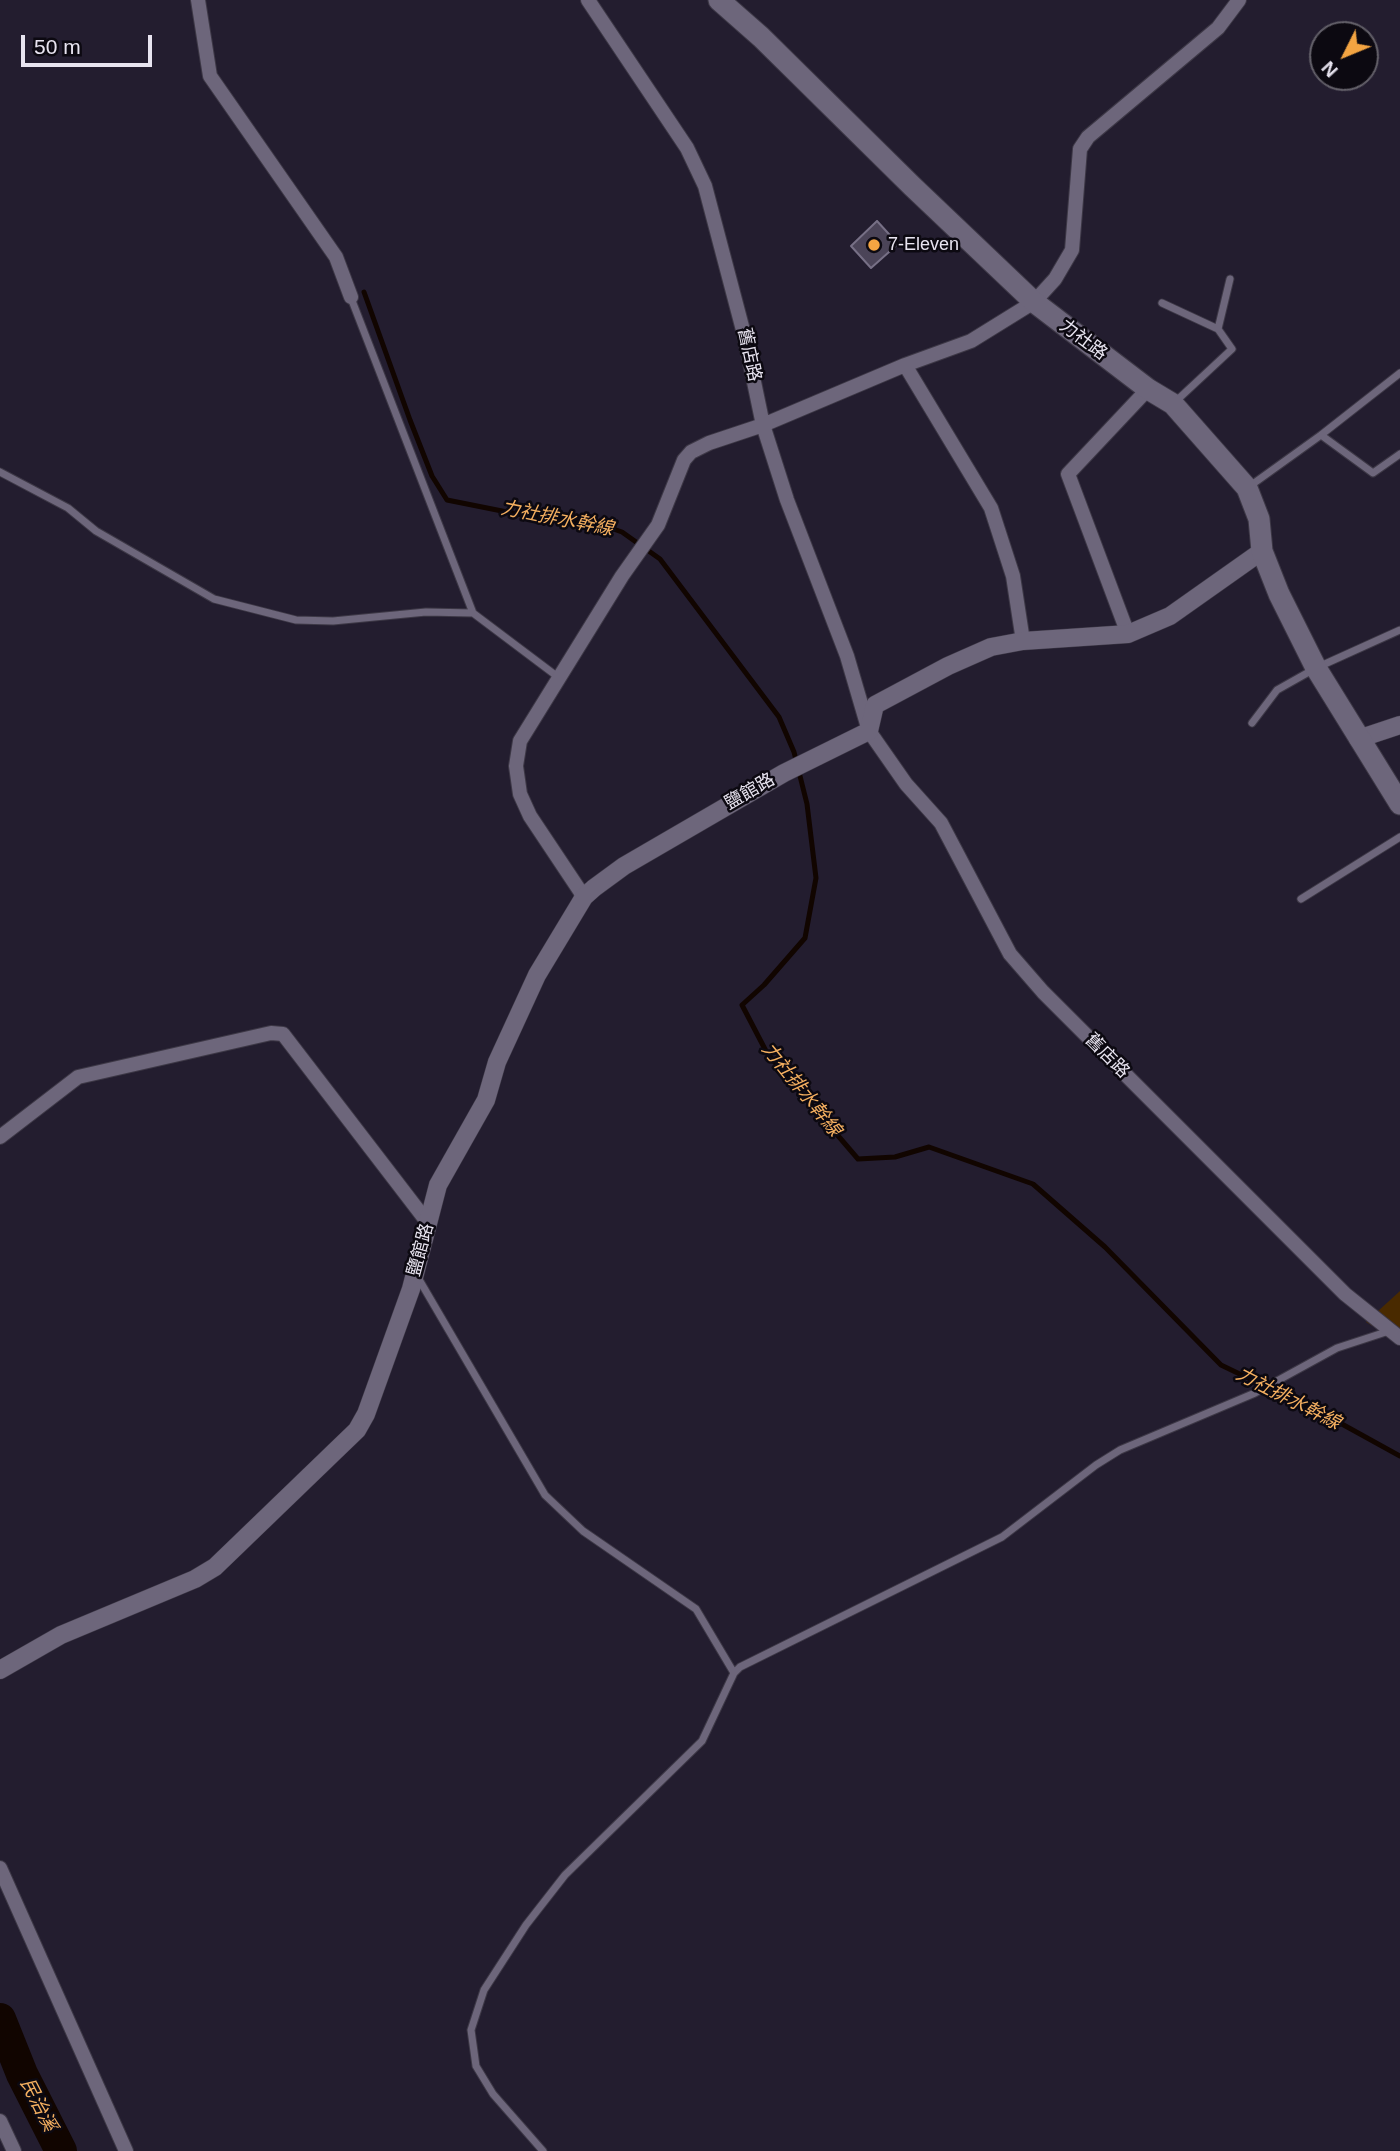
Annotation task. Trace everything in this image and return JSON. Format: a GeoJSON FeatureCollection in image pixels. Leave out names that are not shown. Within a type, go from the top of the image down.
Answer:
{"type":"FeatureCollection","features":[{"type":"Feature","properties":{"kind":"main road","name":"力社路"},"geometry":{"type":"LineString","coordinates":[[719,0],[761,37],[1034,302],[1148,389],[1173,404],[1247,488],[1259,519],[1262,551],[1279,594],[1316,668],[1400,804]]}},
{"type":"Feature","properties":{"kind":"street"},"geometry":{"type":"LineString","coordinates":[[198,0],[210,76],[336,257],[351,297]]}},
{"type":"Feature","properties":{"kind":"street","name":"舊店路"},"geometry":{"type":"LineString","coordinates":[[588,0],[687,148],[705,186],[744,334],[763,425],[787,500],[847,656],[869,731],[906,784],[941,824],[1010,954],[1043,992],[1345,1294],[1395,1334]]}},
{"type":"Feature","properties":{"kind":"street"},"geometry":{"type":"LineString","coordinates":[[584,897],[530,816],[520,794],[516,766],[520,741],[622,576],[658,525],[684,460],[691,452],[709,443],[763,425],[905,365],[971,341],[1034,302],[1055,279],[1072,250],[1080,149],[1088,136],[1218,28],[1239,0]]}},
{"type":"Feature","properties":{"kind":"street"},"geometry":{"type":"LineString","coordinates":[[905,365],[991,508],[1013,576],[1023,640]]}},
{"type":"Feature","properties":{"kind":"street"},"geometry":{"type":"LineString","coordinates":[[1128,634],[1068,474],[1148,389]]}},
{"type":"Feature","properties":{"kind":"street"},"geometry":{"type":"LineString","coordinates":[[869,731],[874,705],[991,647],[1023,640],[1128,634],[1170,616],[1262,551]]}},
{"type":"Feature","properties":{"kind":"street"},"geometry":{"type":"LineString","coordinates":[[1358,739],[1400,725]]}},
{"type":"Feature","properties":{"kind":"street","name":"鹽館路"},"geometry":{"type":"LineString","coordinates":[[0,1670],[61,1635],[215,1567],[357,1430],[366,1414],[415,1272],[438,1185],[486,1100],[497,1062],[537,975],[584,897],[624,866],[815,755],[869,731]]}},
{"type":"Feature","properties":{"kind":"street"},"geometry":{"type":"LineString","coordinates":[[0,1137],[78,1077],[271,1033],[283,1034],[428,1223]]}},
{"type":"Feature","properties":{"kind":"street"},"geometry":{"type":"LineString","coordinates":[[0,1868],[126,2151]]}},
{"type":"Feature","properties":{"kind":"street"},"geometry":{"type":"LineString","coordinates":[[0,2122],[14,2151]]}},
{"type":"Feature","properties":{"kind":"lane"},"geometry":{"type":"LineString","coordinates":[[1218,329],[1230,279]]}},
{"type":"Feature","properties":{"kind":"lane"},"geometry":{"type":"LineString","coordinates":[[351,297],[473,613],[558,677]]}},
{"type":"Feature","properties":{"kind":"lane"},"geometry":{"type":"LineString","coordinates":[[1162,303],[1218,329],[1232,349],[1173,404]]}},
{"type":"Feature","properties":{"kind":"lane"},"geometry":{"type":"LineString","coordinates":[[1247,488],[1400,373]]}},
{"type":"Feature","properties":{"kind":"lane"},"geometry":{"type":"LineString","coordinates":[[1321,435],[1373,473],[1400,454]]}},
{"type":"Feature","properties":{"kind":"lane"},"geometry":{"type":"LineString","coordinates":[[0,472],[68,508],[96,531],[214,600],[296,620],[333,621],[426,611],[473,613]]}},
{"type":"Feature","properties":{"kind":"lane"},"geometry":{"type":"LineString","coordinates":[[1252,723],[1277,690],[1316,668],[1400,630]]}},
{"type":"Feature","properties":{"kind":"lane"},"geometry":{"type":"LineString","coordinates":[[1301,899],[1400,837]]}},
{"type":"Feature","properties":{"kind":"lane"},"geometry":{"type":"LineString","coordinates":[[415,1272],[545,1494],[583,1531],[696,1609],[734,1673]]}},
{"type":"Feature","properties":{"kind":"lane"},"geometry":{"type":"LineString","coordinates":[[543,2151],[493,2094],[476,2066],[471,2030],[484,1990],[526,1925],[565,1875],[702,1741],[734,1673],[740,1667],[1002,1538],[1096,1465],[1120,1450],[1255,1393],[1338,1348],[1395,1334]]}},
{"type":"Feature","properties":{"kind":"shaded area"},"geometry":{"type":"Polygon","coordinates":[[[1400,1291],[1400,1343],[1366,1322],[1400,1291]]]}},
{"type":"Feature","properties":{"kind":"building","name":"7-Eleven"},"geometry":{"type":"Polygon","coordinates":[[[877,221],[898,244],[871,268],[851,246],[877,221]]]}},
{"type":"Feature","properties":{"kind":"waterway","name":"力社排水幹線"},"geometry":{"type":"LineString","coordinates":[[364,292],[432,476],[447,500],[517,514],[599,524],[622,532],[660,559],[779,717],[794,752],[807,804],[816,878],[805,938],[764,985],[742,1005],[767,1053],[858,1159],[895,1157],[929,1147],[1033,1184],[1105,1247],[1221,1365],[1331,1418],[1400,1456]]}},
{"type":"Feature","properties":{"kind":"waterway","name":"民治溪"},"geometry":{"type":"LineString","coordinates":[[0,2019],[22,2074],[61,2151]]}},
{"type":"Feature","properties":{"kind":"place","name":"7-Eleven"},"geometry":{"type":"Point","coordinates":[874,245]}}]}
